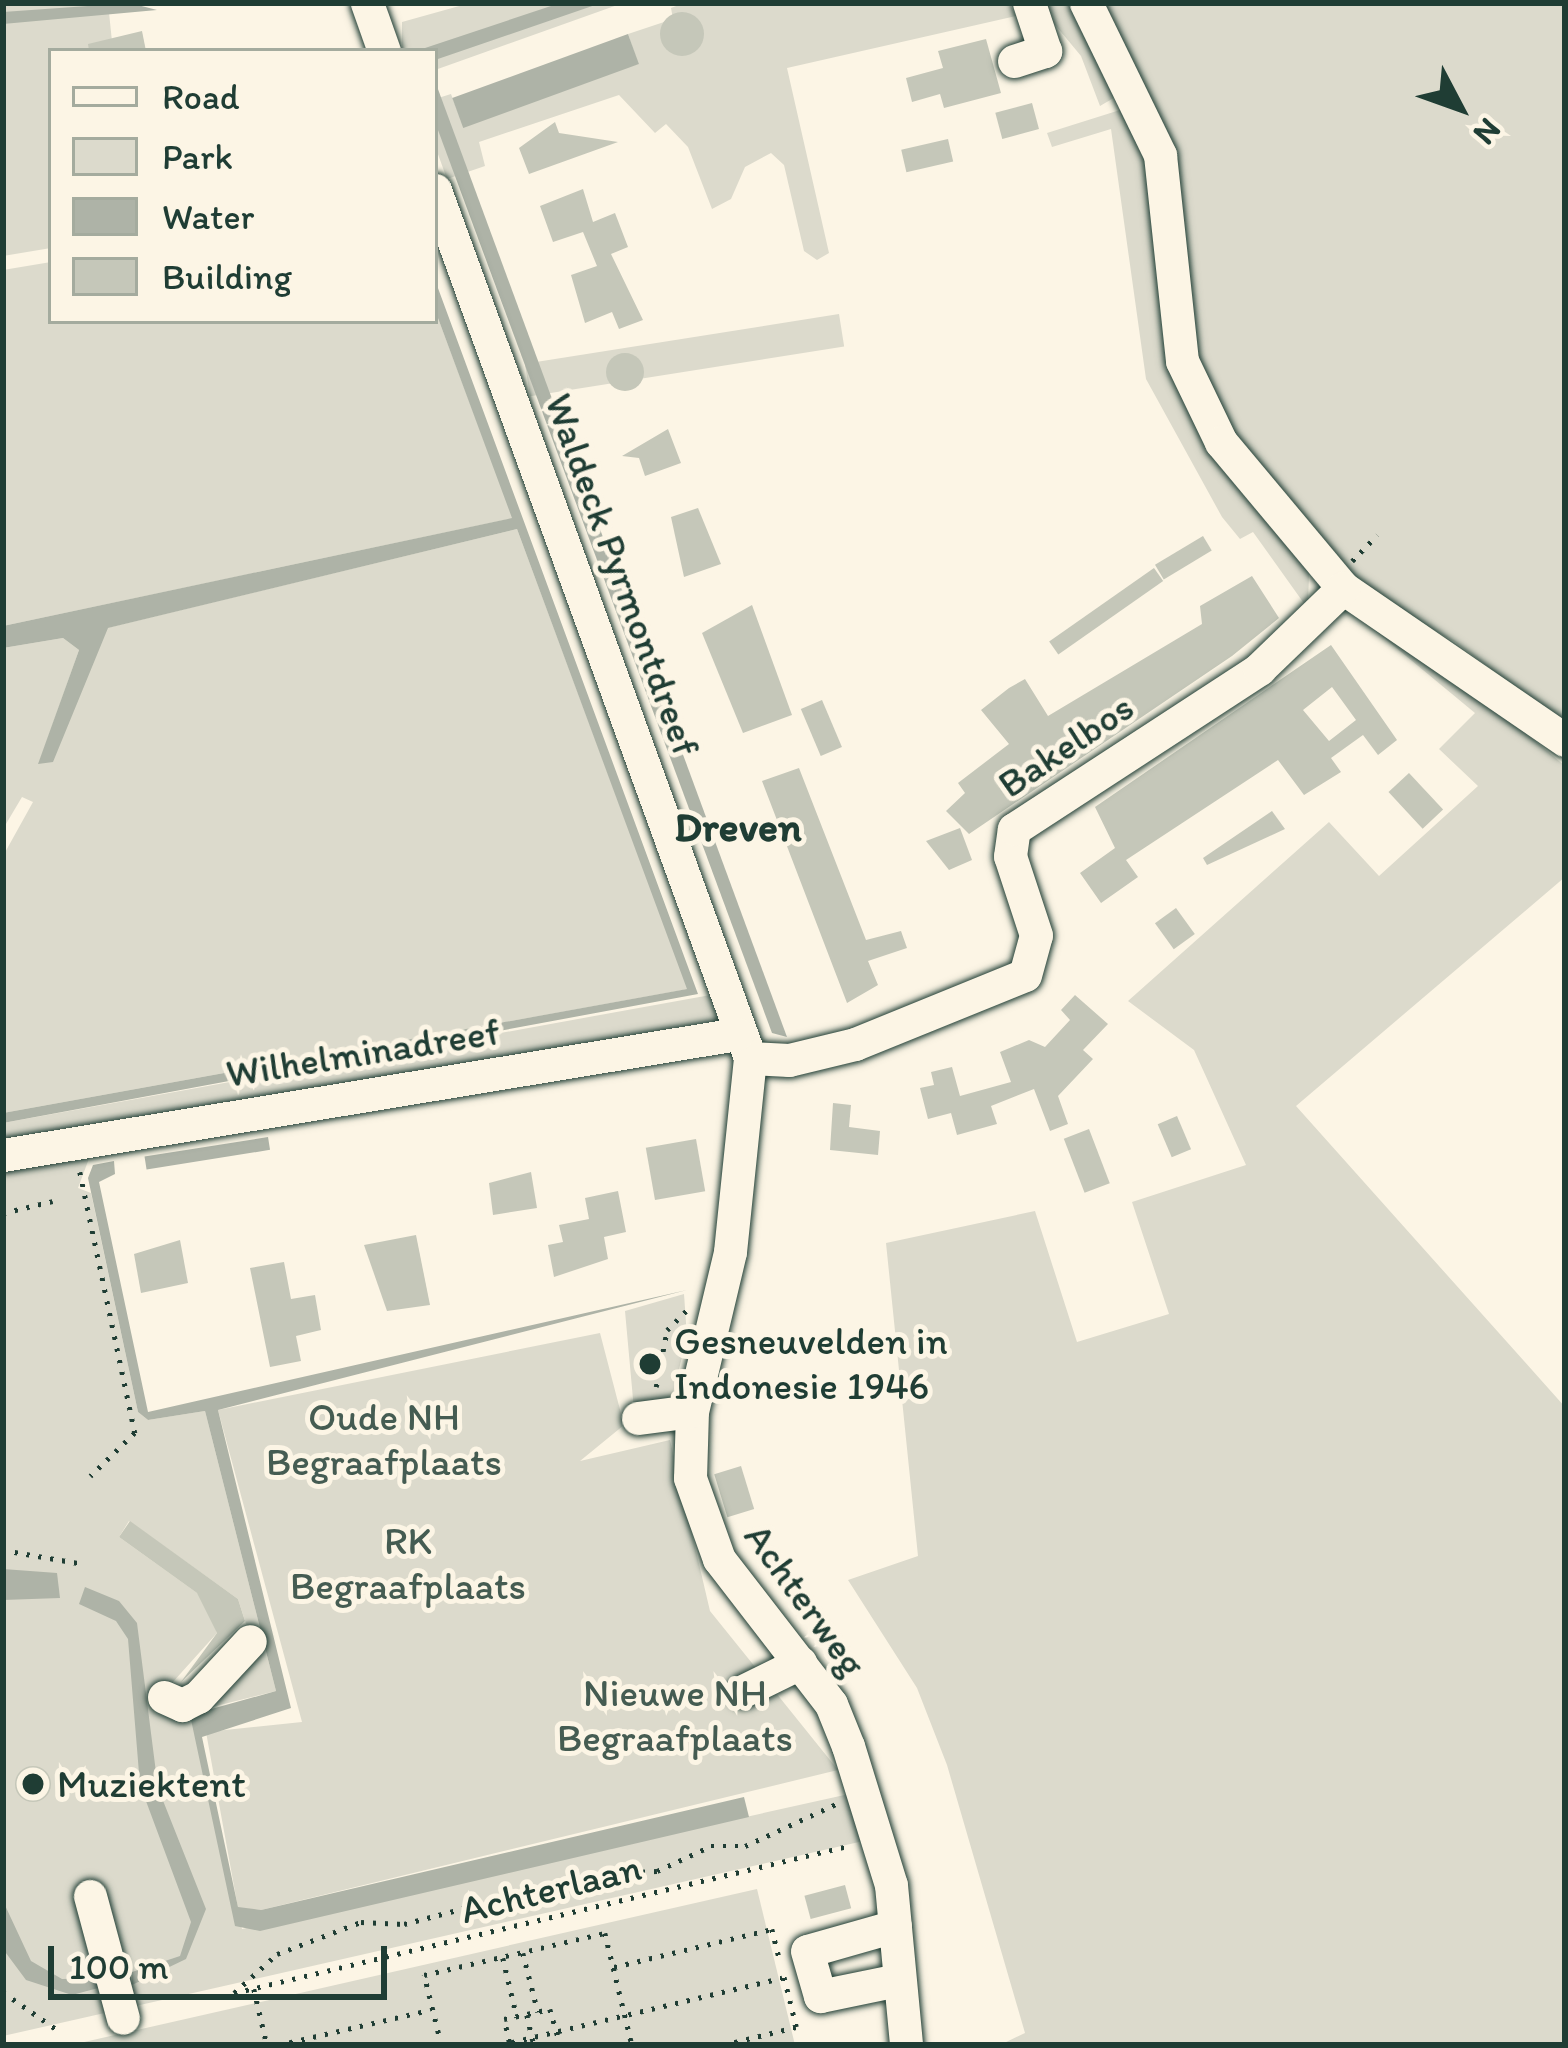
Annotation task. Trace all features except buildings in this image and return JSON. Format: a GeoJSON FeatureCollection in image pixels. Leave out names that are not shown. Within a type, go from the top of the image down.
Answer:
{"type":"FeatureCollection","features":[{"type":"Feature","properties":{"kind":"street"},"geometry":{"type":"LineString","coordinates":[[368,3],[383,48]]}},
{"type":"Feature","properties":{"kind":"street"},"geometry":{"type":"LineString","coordinates":[[1014,61],[1045,51],[1029,3]]}},
{"type":"Feature","properties":{"kind":"street"},"geometry":{"type":"LineString","coordinates":[[1086,3],[1160,155],[1175,322],[1198,402],[1272,510],[1342,580],[1565,740]]}},
{"type":"Feature","properties":{"kind":"street","name":"Waldeck Pyrmontdreef"},"geometry":{"type":"LineString","coordinates":[[438,198],[734,999],[743,1046]]}},
{"type":"Feature","properties":{"kind":"street","name":"Bakelbos"},"geometry":{"type":"LineString","coordinates":[[743,1046],[789,1060],[855,1044],[1025,975],[1036,934],[1010,856],[1014,829],[1259,669],[1342,580]]}},
{"type":"Feature","properties":{"kind":"street","name":"Wilhelminadreef"},"geometry":{"type":"LineString","coordinates":[[3,1155],[743,1046]]}},
{"type":"Feature","properties":{"kind":"street","name":"Achterweg"},"geometry":{"type":"LineString","coordinates":[[743,1046],[726,1280],[663,1415],[690,1478],[706,1536],[831,1704],[866,1792],[881,1838],[895,1926],[906,2045]]}},
{"type":"Feature","properties":{"kind":"street"},"geometry":{"type":"LineString","coordinates":[[164,1696],[182,1706],[198,1697],[250,1641]]}},
{"type":"Feature","properties":{"kind":"street"},"geometry":{"type":"LineString","coordinates":[[743,1691],[800,1663]]}},
{"type":"Feature","properties":{"kind":"street"},"geometry":{"type":"LineString","coordinates":[[90,1896],[123,2018]]}},
{"type":"Feature","properties":{"kind":"street"},"geometry":{"type":"LineString","coordinates":[[895,1926],[813,1943],[797,1974],[825,1997],[898,1980]]}},
{"type":"Feature","properties":{"kind":"path"},"geometry":{"type":"LineString","coordinates":[[1342,580],[1377,535]]}},
{"type":"Feature","properties":{"kind":"path"},"geometry":{"type":"LineString","coordinates":[[78,1160],[135,1433],[91,1476]]}},
{"type":"Feature","properties":{"kind":"path"},"geometry":{"type":"LineString","coordinates":[[3,1213],[53,1201]]}},
{"type":"Feature","properties":{"kind":"path"},"geometry":{"type":"LineString","coordinates":[[663,1415],[653,1401],[667,1330],[690,1307]]}},
{"type":"Feature","properties":{"kind":"path"},"geometry":{"type":"LineString","coordinates":[[3,1550],[84,1564]]}},
{"type":"Feature","properties":{"kind":"path","name":"Achterlaan"},"geometry":{"type":"LineString","coordinates":[[866,1792],[780,1823],[745,1846],[711,1846],[657,1871],[594,1874],[404,1924],[361,1922],[277,1954],[233,1993],[881,1838]]}},
{"type":"Feature","properties":{"kind":"path"},"geometry":{"type":"LineString","coordinates":[[614,1967],[772,1929],[797,1974],[796,2027],[723,2045]]}},
{"type":"Feature","properties":{"kind":"path"},"geometry":{"type":"LineString","coordinates":[[441,2045],[424,1975],[605,1933],[632,2045]]}},
{"type":"Feature","properties":{"kind":"path"},"geometry":{"type":"LineString","coordinates":[[523,1952],[538,2012]]}},
{"type":"Feature","properties":{"kind":"path"},"geometry":{"type":"LineString","coordinates":[[502,1957],[517,2017]]}},
{"type":"Feature","properties":{"kind":"path"},"geometry":{"type":"LineString","coordinates":[[500,2045],[533,2041],[797,1974]]}},
{"type":"Feature","properties":{"kind":"path"},"geometry":{"type":"LineString","coordinates":[[254,1989],[267,2045]]}},
{"type":"Feature","properties":{"kind":"path"},"geometry":{"type":"LineString","coordinates":[[3,1992],[59,2031]]}},
{"type":"Feature","properties":{"kind":"path"},"geometry":{"type":"LineString","coordinates":[[509,2044],[504,2019],[550,2008],[560,2045]]}},
{"type":"Feature","properties":{"kind":"path"},"geometry":{"type":"LineString","coordinates":[[278,2045],[433,2009]]}},
{"type":"Feature","properties":{"kind":"path"},"geometry":{"type":"LineString","coordinates":[[527,2014],[533,2041]]}},
{"type":"Feature","properties":{"kind":"green space"},"geometry":{"type":"Polygon","coordinates":[[[3,3],[108,3],[113,48],[48,48],[48,248],[3,256],[3,3]]]}},
{"type":"Feature","properties":{"kind":"green space"},"geometry":{"type":"Polygon","coordinates":[[[470,3],[623,3],[438,69],[438,48],[402,48],[402,22],[470,3]]]}},
{"type":"Feature","properties":{"kind":"green space"},"geometry":{"type":"Polygon","coordinates":[[[684,3],[1009,3],[1016,16],[787,68],[829,253],[817,260],[804,251],[784,165],[771,153],[745,167],[731,199],[712,209],[688,147],[666,124],[655,133],[619,95],[479,142],[485,166],[447,179],[438,154],[438,98],[451,94],[461,120],[638,64],[628,34],[673,19],[671,8],[684,3]]]}},
{"type":"Feature","properties":{"kind":"green space"},"geometry":{"type":"Polygon","coordinates":[[[1037,3],[1077,3],[1117,96],[1100,106],[1081,56],[1037,3]]]}},
{"type":"Feature","properties":{"kind":"green space"},"geometry":{"type":"Polygon","coordinates":[[[1102,3],[1565,3],[1565,724],[1455,642],[1354,584],[1227,428],[1188,349],[1170,145],[1102,3]]]}},
{"type":"Feature","properties":{"kind":"green space"},"geometry":{"type":"Polygon","coordinates":[[[1120,110],[1152,164],[1163,300],[1309,572],[1308,609],[1253,532],[1240,539],[1222,517],[1146,379],[1111,129],[1052,147],[1047,133],[1120,110]]]}},
{"type":"Feature","properties":{"kind":"green space"},"geometry":{"type":"Polygon","coordinates":[[[48,262],[48,324],[438,324],[438,318],[513,518],[3,626],[3,270],[48,262]]]}},
{"type":"Feature","properties":{"kind":"green space"},"geometry":{"type":"Polygon","coordinates":[[[839,314],[844,347],[530,396],[525,364],[839,314]]]}},
{"type":"Feature","properties":{"kind":"green space"},"geometry":{"type":"Polygon","coordinates":[[[517,529],[688,989],[3,1113],[3,856],[33,802],[22,797],[3,829],[3,648],[63,638],[79,650],[39,763],[107,628],[517,529]]]}},
{"type":"Feature","properties":{"kind":"green space"},"geometry":{"type":"Polygon","coordinates":[[[1354,613],[1460,678],[1565,766],[1565,877],[1296,1106],[1565,1407],[1565,2045],[1000,2045],[1025,2033],[947,1765],[917,1688],[848,1580],[918,1556],[886,1243],[1035,1211],[1077,1342],[1169,1314],[1132,1202],[1246,1165],[1194,1050],[1128,1001],[1329,822],[1379,876],[1478,786],[1439,749],[1475,713],[1354,613]]]}},
{"type":"Feature","properties":{"kind":"green space"},"geometry":{"type":"Polygon","coordinates":[[[716,994],[720,1020],[3,1145],[3,1123],[716,994]]]}},
{"type":"Feature","properties":{"kind":"green space"},"geometry":{"type":"Polygon","coordinates":[[[94,1145],[78,1188],[91,1193],[138,1412],[148,1420],[205,1411],[276,1691],[192,1712],[242,1929],[849,1794],[868,1840],[3,2036],[3,1164],[94,1145]],[[129,1521],[119,1537],[207,1600],[217,1633],[172,1683],[173,1700],[248,1630],[238,1599],[129,1521]]]}},
{"type":"Feature","properties":{"kind":"green space"},"geometry":{"type":"Polygon","coordinates":[[[684,1294],[687,1337],[671,1401],[634,1410],[625,1311],[684,1294]]]}},
{"type":"Feature","properties":{"kind":"green space"},"geometry":{"type":"Polygon","coordinates":[[[600,1333],[624,1425],[580,1461],[670,1440],[710,1611],[838,1770],[261,1910],[238,1908],[206,1732],[302,1722],[218,1410],[600,1333]]]}},
{"type":"Feature","properties":{"kind":"green space"},"geometry":{"type":"Polygon","coordinates":[[[757,1889],[795,2045],[71,2045],[757,1889]]]}},
{"type":"Feature","properties":{"kind":"water"},"geometry":{"type":"Polygon","coordinates":[[[130,3],[157,10],[3,24],[3,12],[130,3]]]}},
{"type":"Feature","properties":{"kind":"water"},"geometry":{"type":"Polygon","coordinates":[[[560,3],[601,3],[438,59],[438,48],[425,48],[560,3]]]}},
{"type":"Feature","properties":{"kind":"water"},"geometry":{"type":"Polygon","coordinates":[[[628,34],[639,64],[463,128],[452,98],[628,34]]]}},
{"type":"Feature","properties":{"kind":"water"},"geometry":{"type":"Polygon","coordinates":[[[438,89],[787,1037],[772,1033],[438,130],[438,89]]]}},
{"type":"Feature","properties":{"kind":"water"},"geometry":{"type":"Polygon","coordinates":[[[438,288],[698,994],[3,1123],[3,1113],[687,989],[517,529],[108,628],[53,762],[38,764],[79,650],[63,638],[3,648],[3,626],[512,518],[438,318],[438,288]]]}},
{"type":"Feature","properties":{"kind":"water"},"geometry":{"type":"Polygon","coordinates":[[[268,1137],[270,1150],[147,1169],[145,1157],[268,1137]]]}},
{"type":"Feature","properties":{"kind":"water"},"geometry":{"type":"Polygon","coordinates":[[[114,1161],[115,1174],[99,1182],[148,1412],[687,1290],[218,1410],[291,1708],[202,1737],[238,1907],[261,1910],[744,1797],[749,1817],[260,1931],[235,1926],[190,1715],[276,1691],[205,1411],[148,1420],[138,1412],[88,1178],[93,1165],[114,1161]]]}},
{"type":"Feature","properties":{"kind":"water"},"geometry":{"type":"Polygon","coordinates":[[[3,1569],[57,1573],[60,1598],[3,1600],[3,1569]]]}},
{"type":"Feature","properties":{"kind":"water"},"geometry":{"type":"Polygon","coordinates":[[[85,1587],[119,1601],[137,1623],[158,1788],[206,1909],[186,1959],[132,1985],[132,1972],[180,1956],[191,1922],[140,1785],[128,1639],[116,1621],[79,1604],[85,1587]]]}},
{"type":"Feature","properties":{"kind":"water"},"geometry":{"type":"Polygon","coordinates":[[[3,1901],[31,1961],[62,1979],[105,1978],[102,1987],[72,1995],[26,1980],[3,1949],[3,1901]]]}},
{"type":"Feature","properties":{"kind":"place","name":"Gesneuvelden in Indonesie 1946"},"geometry":{"type":"Point","coordinates":[650,1364]}},
{"type":"Feature","properties":{"kind":"place","name":"Muziektent"},"geometry":{"type":"Point","coordinates":[33,1784]}},
{"type":"Feature","properties":{"kind":"district","name":"Dreven"},"geometry":{"type":"Point","coordinates":[738,827]}},
{"type":"Feature","properties":{"kind":"park label","name":"Oude NH Begraafplaats"},"geometry":{"type":"Point","coordinates":[384,1440]}},
{"type":"Feature","properties":{"kind":"park label","name":"RK Begraafplaats"},"geometry":{"type":"Point","coordinates":[408,1564]}},
{"type":"Feature","properties":{"kind":"park label","name":"Nieuwe NH Begraafplaats"},"geometry":{"type":"Point","coordinates":[675,1716]}}]}
